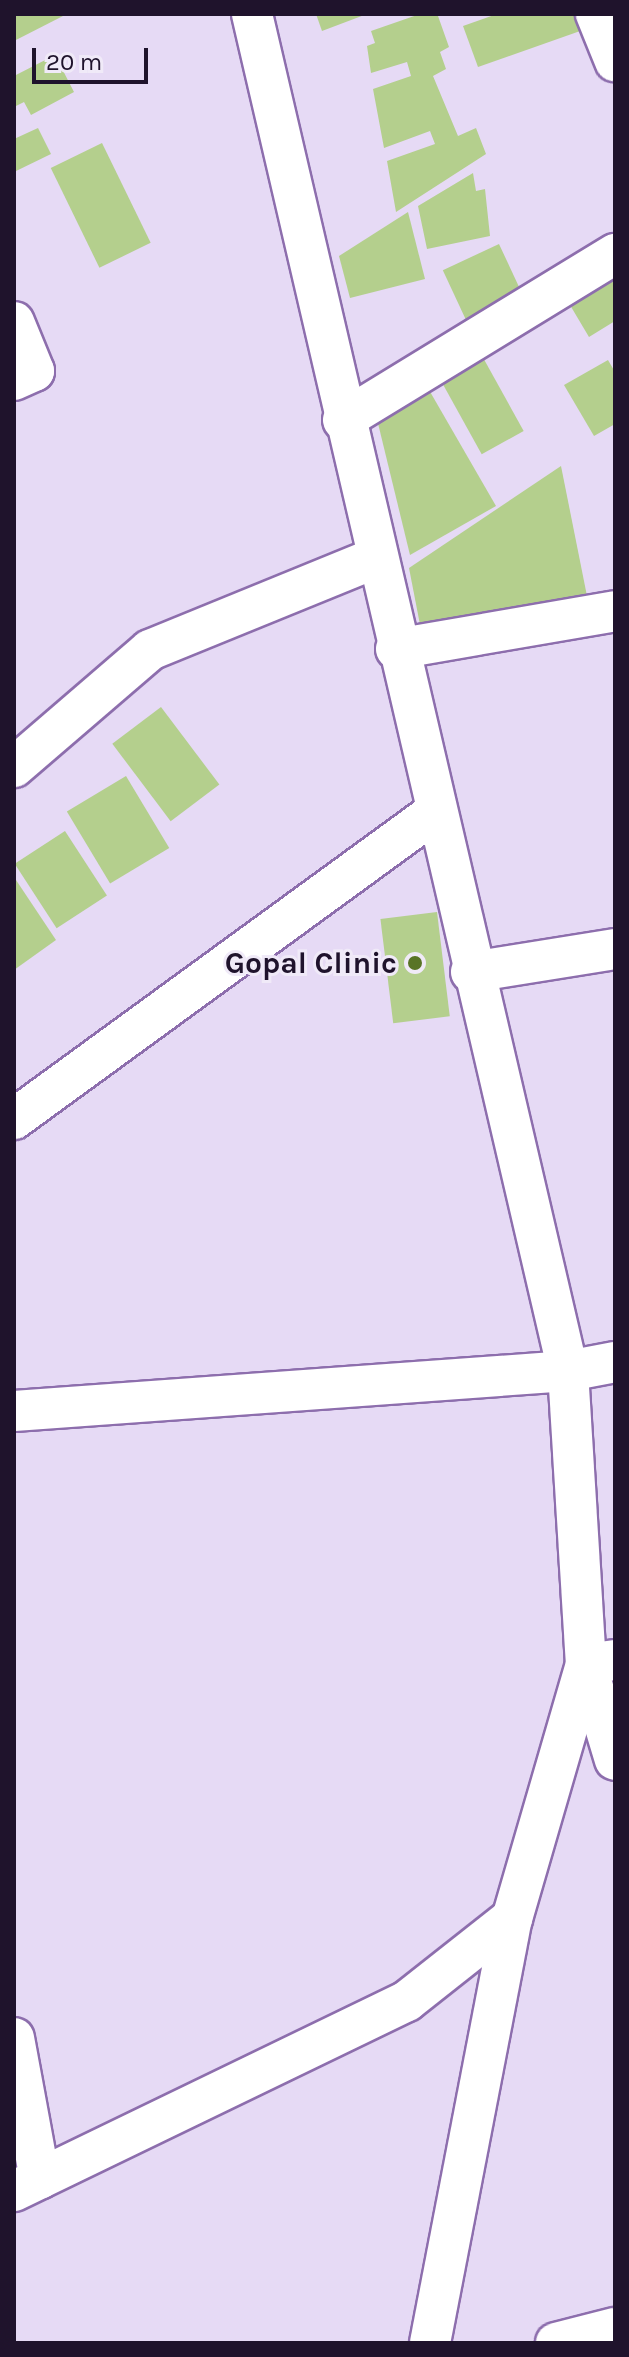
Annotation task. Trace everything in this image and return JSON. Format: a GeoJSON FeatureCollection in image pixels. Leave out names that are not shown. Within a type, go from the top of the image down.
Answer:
{"type":"FeatureCollection","features":[{"type":"Feature","properties":{"kind":"street"},"geometry":{"type":"LineString","coordinates":[[252,14],[471,972],[568,1371],[615,1760]]}},
{"type":"Feature","properties":{"kind":"street"},"geometry":{"type":"LineString","coordinates":[[596,14],[615,61]]}},
{"type":"Feature","properties":{"kind":"street"},"geometry":{"type":"LineString","coordinates":[[343,420],[615,254]]}},
{"type":"Feature","properties":{"kind":"street"},"geometry":{"type":"LineString","coordinates":[[14,322],[34,371],[14,380]]}},
{"type":"Feature","properties":{"kind":"street"},"geometry":{"type":"LineString","coordinates":[[14,767],[150,650],[375,558]]}},
{"type":"Feature","properties":{"kind":"street"},"geometry":{"type":"LineString","coordinates":[[396,649],[615,611]]}},
{"type":"Feature","properties":{"kind":"street"},"geometry":{"type":"LineString","coordinates":[[14,1119],[434,813]]}},
{"type":"Feature","properties":{"kind":"street"},"geometry":{"type":"LineString","coordinates":[[471,972],[615,949]]}},
{"type":"Feature","properties":{"kind":"street"},"geometry":{"type":"LineString","coordinates":[[14,1411],[568,1371],[615,1362]]}},
{"type":"Feature","properties":{"kind":"street"},"geometry":{"type":"LineString","coordinates":[[430,2343],[512,1918],[601,1662]]}},
{"type":"Feature","properties":{"kind":"street"},"geometry":{"type":"LineString","coordinates":[[14,2038],[27,2185],[407,2001],[512,1918]]}},
{"type":"Feature","properties":{"kind":"street"},"geometry":{"type":"LineString","coordinates":[[556,2343],[615,2328]]}},
{"type":"Feature","properties":{"kind":"building"},"geometry":{"type":"Polygon","coordinates":[[[14,14],[62,14],[63,16],[14,41],[14,14]]]}},
{"type":"Feature","properties":{"kind":"building"},"geometry":{"type":"Polygon","coordinates":[[[316,14],[367,14],[322,31],[316,14]]]}},
{"type":"Feature","properties":{"kind":"building"},"geometry":{"type":"Polygon","coordinates":[[[420,14],[438,16],[449,47],[440,52],[446,69],[433,76],[458,136],[476,128],[486,154],[396,212],[387,161],[435,144],[430,131],[384,148],[373,89],[411,76],[407,62],[371,73],[367,46],[375,43],[371,31],[420,14]]]}},
{"type":"Feature","properties":{"kind":"building"},"geometry":{"type":"Polygon","coordinates":[[[497,14],[578,14],[583,30],[478,67],[463,26],[497,14]]]}},
{"type":"Feature","properties":{"kind":"building"},"geometry":{"type":"Polygon","coordinates":[[[55,55],[74,92],[31,115],[24,102],[14,107],[14,76],[55,55]]]}},
{"type":"Feature","properties":{"kind":"building"},"geometry":{"type":"Polygon","coordinates":[[[38,128],[51,154],[14,172],[14,139],[38,128]]]}},
{"type":"Feature","properties":{"kind":"building"},"geometry":{"type":"Polygon","coordinates":[[[102,143],[151,243],[99,268],[51,168],[102,143]]]}},
{"type":"Feature","properties":{"kind":"building"},"geometry":{"type":"Polygon","coordinates":[[[473,173],[476,191],[485,189],[490,236],[427,249],[418,206],[473,173]]]}},
{"type":"Feature","properties":{"kind":"building"},"geometry":{"type":"Polygon","coordinates":[[[408,212],[425,279],[350,298],[339,256],[408,212]]]}},
{"type":"Feature","properties":{"kind":"building"},"geometry":{"type":"Polygon","coordinates":[[[499,244],[523,295],[466,321],[443,270],[499,244]]]}},
{"type":"Feature","properties":{"kind":"building"},"geometry":{"type":"Polygon","coordinates":[[[615,271],[615,321],[589,337],[567,300],[615,271]]]}},
{"type":"Feature","properties":{"kind":"building"},"geometry":{"type":"Polygon","coordinates":[[[481,354],[524,431],[482,454],[439,377],[481,354]]]}},
{"type":"Feature","properties":{"kind":"building"},"geometry":{"type":"Polygon","coordinates":[[[608,360],[615,372],[615,424],[594,436],[564,385],[608,360]]]}},
{"type":"Feature","properties":{"kind":"building"},"geometry":{"type":"Polygon","coordinates":[[[425,383],[496,506],[410,555],[375,411],[425,383]]]}},
{"type":"Feature","properties":{"kind":"building"},"geometry":{"type":"Polygon","coordinates":[[[561,466],[588,601],[422,635],[409,568],[561,466]]]}},
{"type":"Feature","properties":{"kind":"building"},"geometry":{"type":"Polygon","coordinates":[[[161,707],[219,784],[171,821],[112,744],[161,707]]]}},
{"type":"Feature","properties":{"kind":"building"},"geometry":{"type":"Polygon","coordinates":[[[126,776],[169,848],[110,884],[67,812],[126,776]]]}},
{"type":"Feature","properties":{"kind":"building"},"geometry":{"type":"Polygon","coordinates":[[[65,831],[107,896],[57,928],[15,864],[65,831]]]}},
{"type":"Feature","properties":{"kind":"building"},"geometry":{"type":"Polygon","coordinates":[[[14,877],[56,940],[14,970],[14,877]]]}},
{"type":"Feature","properties":{"kind":"building"},"geometry":{"type":"Polygon","coordinates":[[[437,912],[450,1016],[393,1023],[380,919],[437,912]]]}},
{"type":"Feature","properties":{"kind":"place","name":"Gopal Clinic"},"geometry":{"type":"Point","coordinates":[415,963]}}]}
